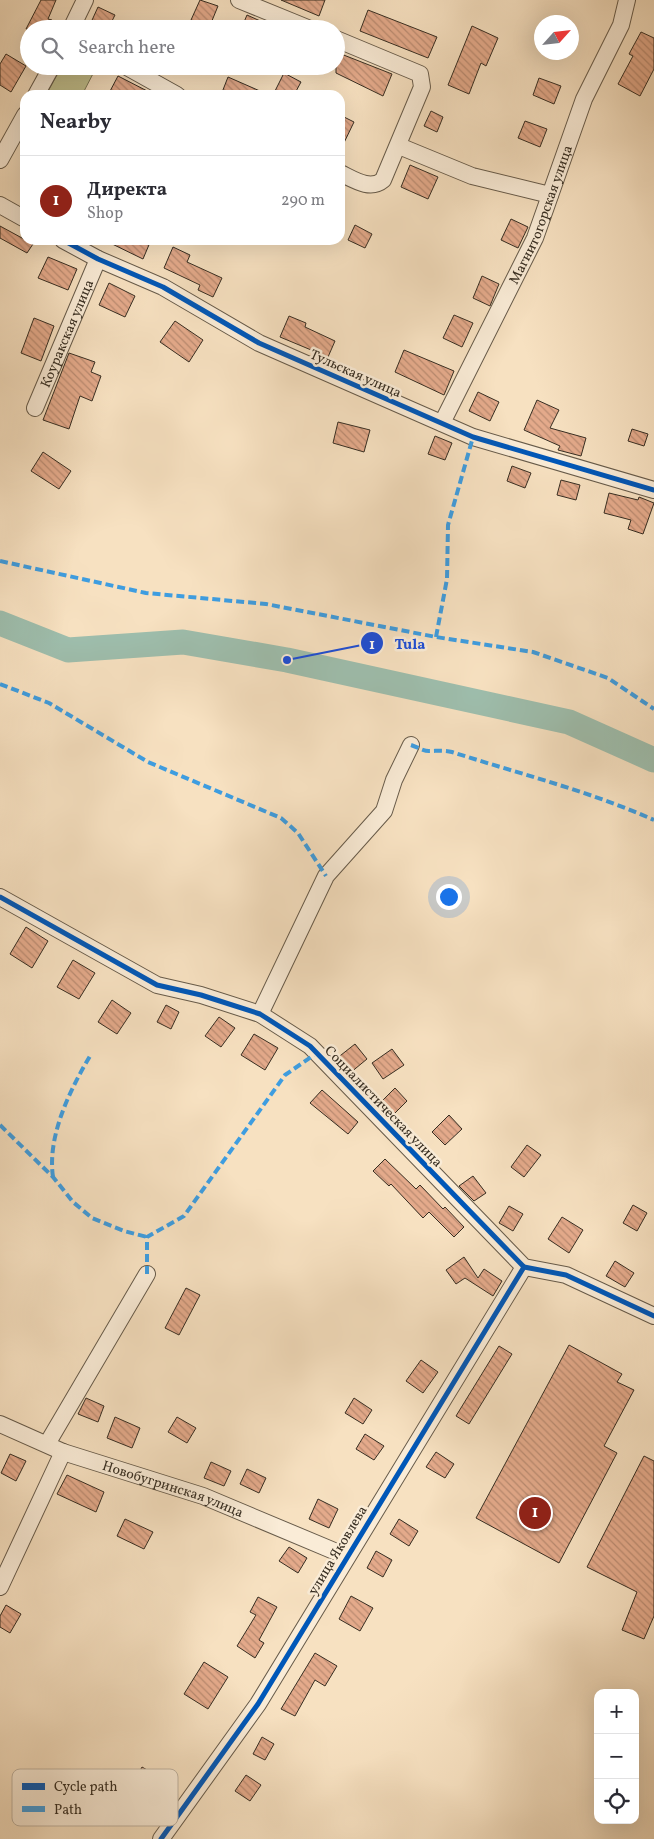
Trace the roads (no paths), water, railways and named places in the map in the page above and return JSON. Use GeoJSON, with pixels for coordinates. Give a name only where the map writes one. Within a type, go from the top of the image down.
{"type":"FeatureCollection","features":[{"type":"Feature","properties":{"kind":"street"},"geometry":{"type":"LineString","coordinates":[[75,20],[85,0]]}},
{"type":"Feature","properties":{"kind":"street"},"geometry":{"type":"LineString","coordinates":[[239,0],[288,20]]}},
{"type":"Feature","properties":{"kind":"street","name":"Магнитогорская улица"},"geometry":{"type":"LineString","coordinates":[[442,422],[535,238],[584,99],[621,25],[627,0]]}},
{"type":"Feature","properties":{"kind":"street"},"geometry":{"type":"LineString","coordinates":[[345,44],[420,74],[422,87],[383,180],[377,185],[358,182],[345,176]]}},
{"type":"Feature","properties":{"kind":"street"},"geometry":{"type":"LineString","coordinates":[[39,90],[47,75]]}},
{"type":"Feature","properties":{"kind":"street"},"geometry":{"type":"LineString","coordinates":[[141,75],[168,90]]}},
{"type":"Feature","properties":{"kind":"street"},"geometry":{"type":"LineString","coordinates":[[0,160],[20,124]]}},
{"type":"Feature","properties":{"kind":"street"},"geometry":{"type":"LineString","coordinates":[[398,146],[472,176],[550,195]]}},
{"type":"Feature","properties":{"kind":"street"},"geometry":{"type":"LineString","coordinates":[[0,205],[20,216]]}},
{"type":"Feature","properties":{"kind":"street","name":"Тульская улица"},"geometry":{"type":"LineString","coordinates":[[72,245],[98,259],[163,287],[259,343],[474,437],[654,490]]}},
{"type":"Feature","properties":{"kind":"street","name":"Коуракская улица"},"geometry":{"type":"LineString","coordinates":[[35,408],[98,259]]}},
{"type":"Feature","properties":{"kind":"street"},"geometry":{"type":"LineString","coordinates":[[260,1014],[326,876],[384,812],[394,780],[411,745]]}},
{"type":"Feature","properties":{"kind":"street","name":"Социалистическая улица"},"geometry":{"type":"LineString","coordinates":[[0,897],[157,986],[201,995],[260,1014],[310,1046],[524,1267]]}},
{"type":"Feature","properties":{"kind":"street"},"geometry":{"type":"LineString","coordinates":[[524,1267],[566,1275],[654,1316]]}},
{"type":"Feature","properties":{"kind":"street","name":"улица Яковлева"},"geometry":{"type":"LineString","coordinates":[[178,1815],[258,1704],[346,1556],[524,1267]]}},
{"type":"Feature","properties":{"kind":"street"},"geometry":{"type":"LineString","coordinates":[[47,1444],[147,1274]]}},
{"type":"Feature","properties":{"kind":"street","name":"Новобугринская улица"},"geometry":{"type":"LineString","coordinates":[[0,1424],[63,1452],[203,1496],[346,1556]]}},
{"type":"Feature","properties":{"kind":"street"},"geometry":{"type":"LineString","coordinates":[[0,1586],[63,1452]]}},
{"type":"Feature","properties":{"kind":"street","name":"улица Яковлева"},"geometry":{"type":"LineString","coordinates":[[161,1839],[170,1826]]}},
{"type":"Feature","properties":{"kind":"waterway"},"geometry":{"type":"LineString","coordinates":[[0,623],[68,650],[183,642],[287,660],[569,722],[654,760]]}},
{"type":"Feature","properties":{"kind":"place","name":"Tula"},"geometry":{"type":"Point","coordinates":[287,660]}},
{"type":"Feature","properties":{"kind":"place","name":"Директа"},"geometry":{"type":"Point","coordinates":[535,1513]}}]}
